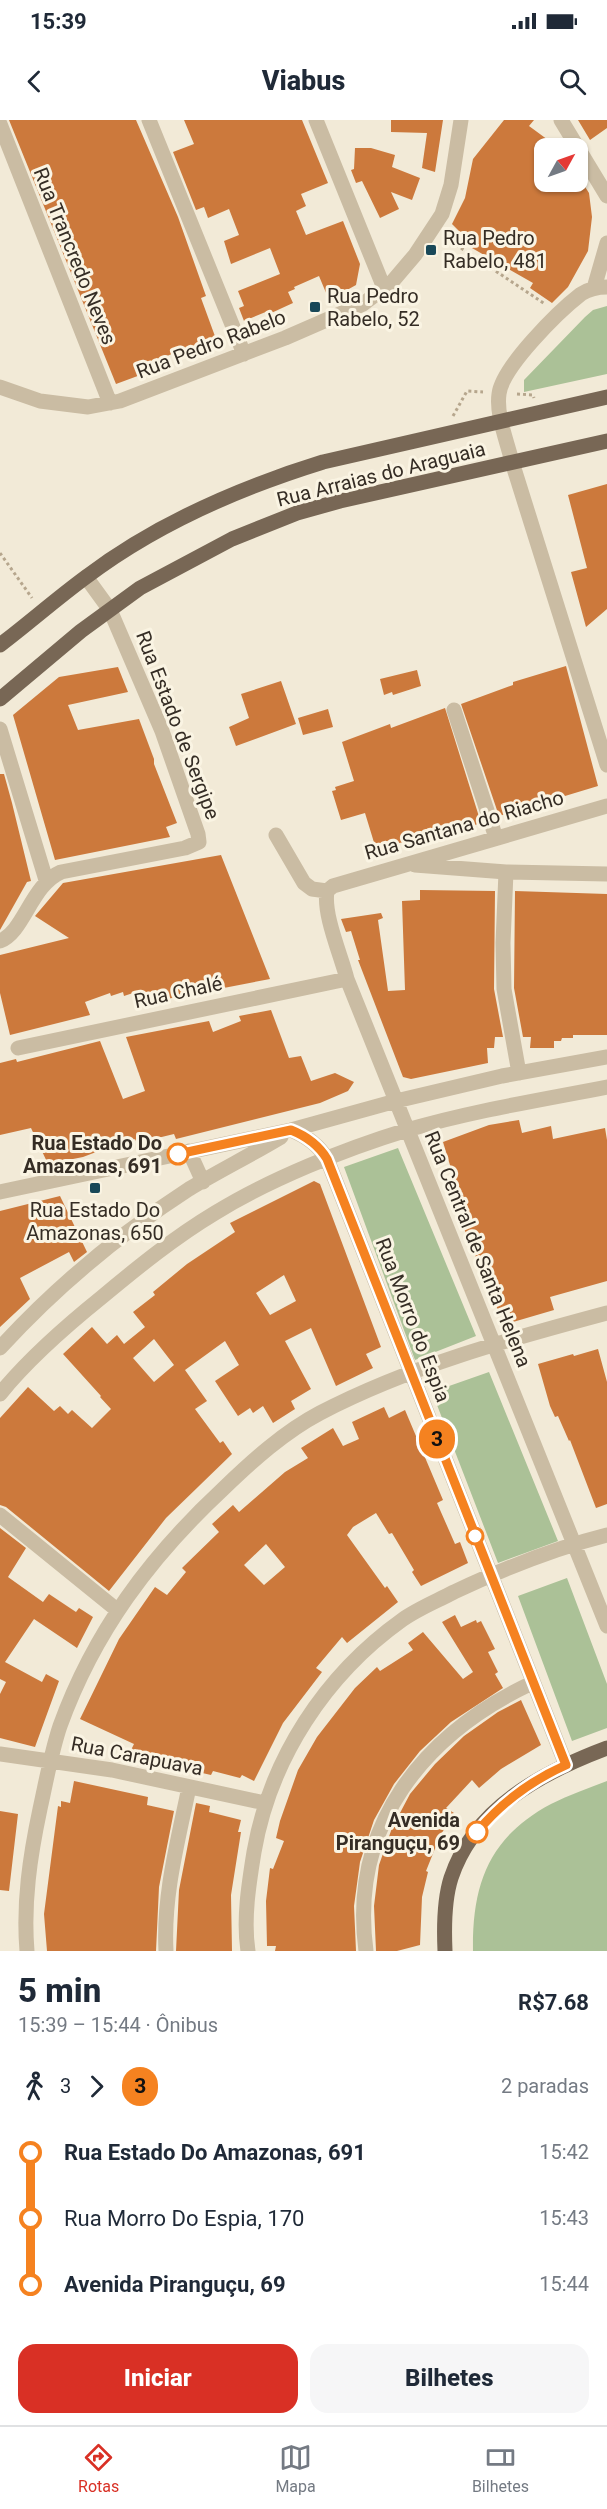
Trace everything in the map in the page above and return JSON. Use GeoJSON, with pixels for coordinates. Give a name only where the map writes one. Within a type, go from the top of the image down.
{"type":"FeatureCollection","features":[{"type":"Feature","properties":{"kind":"main road","name":"Rua Arraias do Araguaia"},"geometry":{"type":"LineString","coordinates":[[0,645],[86,577],[150,536],[216,501],[282,475],[323,462],[607,397]]}},
{"type":"Feature","properties":{"kind":"main road","name":"Rua Arraias do Araguaia"},"geometry":{"type":"LineString","coordinates":[[0,699],[81,631],[140,588],[232,539],[297,513],[607,441]]}},
{"type":"Feature","properties":{"kind":"main road"},"geometry":{"type":"LineString","coordinates":[[444,1950],[451,1879],[468,1842],[497,1808],[539,1777],[607,1748]]}},
{"type":"Feature","properties":{"kind":"street"},"geometry":{"type":"LineString","coordinates":[[149,120],[244,354]]}},
{"type":"Feature","properties":{"kind":"street"},"geometry":{"type":"LineString","coordinates":[[316,120],[384,288]]}},
{"type":"Feature","properties":{"kind":"street","name":"Rua Pedro Rabelo"},"geometry":{"type":"LineString","coordinates":[[0,387],[40,401],[88,407],[120,401],[244,354],[363,304],[384,288],[415,255],[442,214],[451,185],[461,120]]}},
{"type":"Feature","properties":{"kind":"street"},"geometry":{"type":"LineString","coordinates":[[561,120],[607,196]]}},
{"type":"Feature","properties":{"kind":"street","name":"Rua Trancredo Neves"},"geometry":{"type":"LineString","coordinates":[[0,124],[110,403]]}},
{"type":"Feature","properties":{"kind":"street"},"geometry":{"type":"LineString","coordinates":[[607,243],[600,287],[582,293],[559,314],[512,364],[499,393],[502,422],[512,462],[607,765]]}},
{"type":"Feature","properties":{"kind":"street","name":"Rua Estado de Sergipe"},"geometry":{"type":"LineString","coordinates":[[46,880],[62,872],[185,848],[199,842],[162,731],[110,610],[86,577]]}},
{"type":"Feature","properties":{"kind":"street"},"geometry":{"type":"LineString","coordinates":[[454,710],[496,838]]}},
{"type":"Feature","properties":{"kind":"street"},"geometry":{"type":"LineString","coordinates":[[0,729],[46,880],[11,932],[0,941]]}},
{"type":"Feature","properties":{"kind":"street","name":"Rua Santana do Riacho"},"geometry":{"type":"LineString","coordinates":[[330,888],[404,864],[607,806]]}},
{"type":"Feature","properties":{"kind":"street"},"geometry":{"type":"LineString","coordinates":[[276,834],[304,884],[312,890],[330,888]]}},
{"type":"Feature","properties":{"kind":"street"},"geometry":{"type":"LineString","coordinates":[[404,864],[506,872],[607,874]]}},
{"type":"Feature","properties":{"kind":"street"},"geometry":{"type":"LineString","coordinates":[[506,872],[504,989],[519,1073]]}},
{"type":"Feature","properties":{"kind":"street","name":"Rua Central de Santa Helena"},"geometry":{"type":"LineString","coordinates":[[330,888],[327,909],[347,979],[607,1626]]}},
{"type":"Feature","properties":{"kind":"street","name":"Rua Chalé"},"geometry":{"type":"LineString","coordinates":[[18,1048],[347,979]]}},
{"type":"Feature","properties":{"kind":"street"},"geometry":{"type":"LineString","coordinates":[[0,1192],[291,1130],[396,1101],[519,1073],[607,1057]]}},
{"type":"Feature","properties":{"kind":"street"},"geometry":{"type":"LineString","coordinates":[[0,1394],[72,1321],[174,1240],[216,1212],[327,1159],[408,1130],[607,1087]]}},
{"type":"Feature","properties":{"kind":"street"},"geometry":{"type":"LineString","coordinates":[[291,1130],[321,1148],[327,1159]]}},
{"type":"Feature","properties":{"kind":"street"},"geometry":{"type":"LineString","coordinates":[[0,1348],[52,1296],[131,1231],[203,1182],[291,1130]]}},
{"type":"Feature","properties":{"kind":"street"},"geometry":{"type":"LineString","coordinates":[[189,1151],[203,1182]]}},
{"type":"Feature","properties":{"kind":"street","name":"Rua Morro do Espia"},"geometry":{"type":"LineString","coordinates":[[327,1159],[566,1765]]}},
{"type":"Feature","properties":{"kind":"street"},"geometry":{"type":"LineString","coordinates":[[27,1951],[29,1858],[50,1762],[75,1687],[117,1610],[153,1560],[189,1521],[276,1442],[318,1414],[386,1381],[607,1313]]}},
{"type":"Feature","properties":{"kind":"street"},"geometry":{"type":"LineString","coordinates":[[0,1515],[117,1610]]}},
{"type":"Feature","properties":{"kind":"street"},"geometry":{"type":"LineString","coordinates":[[248,1951],[248,1889],[265,1803],[278,1771],[308,1716],[325,1692],[358,1657],[402,1619],[490,1575],[607,1535]]}},
{"type":"Feature","properties":{"kind":"street"},"geometry":{"type":"LineString","coordinates":[[366,1951],[364,1920],[367,1876],[380,1831],[405,1785],[429,1754],[464,1722],[486,1707],[532,1683]]}},
{"type":"Feature","properties":{"kind":"street","name":"Rua Carapuava"},"geometry":{"type":"LineString","coordinates":[[0,1754],[80,1764],[265,1803]]}},
{"type":"Feature","properties":{"kind":"street"},"geometry":{"type":"LineString","coordinates":[[166,1951],[165,1932],[169,1886],[189,1787]]}},
{"type":"Feature","properties":{"kind":"path"},"geometry":{"type":"LineString","coordinates":[[432,229],[559,314]]}},
{"type":"Feature","properties":{"kind":"path"},"geometry":{"type":"LineString","coordinates":[[0,553],[42,612]]}},
{"type":"Feature","properties":{"kind":"green space"},"geometry":{"type":"Polygon","coordinates":[[[607,306],[607,374],[524,392],[524,380],[585,317],[593,310],[607,306]]]}},
{"type":"Feature","properties":{"kind":"green space"},"geometry":{"type":"Polygon","coordinates":[[[398,1148],[476,1336],[415,1360],[344,1167],[398,1148]]]}},
{"type":"Feature","properties":{"kind":"green space"},"geometry":{"type":"Polygon","coordinates":[[[489,1372],[558,1541],[498,1563],[432,1392],[489,1372]]]}},
{"type":"Feature","properties":{"kind":"green space"},"geometry":{"type":"Polygon","coordinates":[[[567,1578],[607,1684],[607,1728],[572,1741],[518,1596],[567,1578]]]}},
{"type":"Feature","properties":{"kind":"green space"},"geometry":{"type":"Polygon","coordinates":[[[607,1781],[607,1951],[473,1951],[476,1904],[481,1884],[488,1865],[499,1847],[513,1831],[551,1804],[607,1781]]]}},
{"type":"Feature","properties":{"kind":"building"},"geometry":{"type":"Polygon","coordinates":[[[9,120],[136,120],[178,217],[206,296],[201,298],[216,339],[208,349],[194,355],[191,347],[174,353],[160,359],[162,367],[116,384],[9,120]]]}},
{"type":"Feature","properties":{"kind":"building"},"geometry":{"type":"Polygon","coordinates":[[[184,120],[302,120],[328,183],[301,194],[306,206],[296,211],[306,235],[343,221],[360,264],[356,285],[329,300],[319,276],[288,292],[293,303],[269,314],[268,311],[244,321],[239,308],[244,306],[238,291],[280,274],[270,248],[231,264],[224,241],[239,235],[229,209],[208,218],[204,207],[196,210],[173,152],[194,144],[184,120]]]}},
{"type":"Feature","properties":{"kind":"building"},"geometry":{"type":"Polygon","coordinates":[[[391,120],[443,120],[435,172],[422,168],[427,133],[391,132],[391,120]]]}},
{"type":"Feature","properties":{"kind":"building"},"geometry":{"type":"Polygon","coordinates":[[[504,120],[534,120],[529,126],[545,138],[534,138],[534,192],[589,193],[592,217],[588,251],[568,287],[552,303],[530,288],[533,283],[465,244],[468,240],[452,224],[465,198],[473,159],[504,120]]]}},
{"type":"Feature","properties":{"kind":"building"},"geometry":{"type":"Polygon","coordinates":[[[578,120],[607,120],[607,128],[590,140],[578,120]]]}},
{"type":"Feature","properties":{"kind":"building"},"geometry":{"type":"Polygon","coordinates":[[[355,148],[371,148],[395,155],[392,167],[420,178],[412,200],[391,192],[399,209],[380,218],[362,181],[356,183],[351,170],[354,169],[355,148]]]}},
{"type":"Feature","properties":{"kind":"building"},"geometry":{"type":"Polygon","coordinates":[[[607,484],[607,609],[586,627],[571,572],[587,568],[568,495],[607,484]]]}},
{"type":"Feature","properties":{"kind":"building"},"geometry":{"type":"Polygon","coordinates":[[[566,666],[598,786],[499,816],[461,704],[513,685],[513,682],[566,666]]]}},
{"type":"Feature","properties":{"kind":"building"},"geometry":{"type":"Polygon","coordinates":[[[118,667],[128,692],[68,705],[78,730],[139,719],[177,823],[166,827],[170,837],[55,860],[13,715],[59,677],[118,667]]]}},
{"type":"Feature","properties":{"kind":"building"},"geometry":{"type":"Polygon","coordinates":[[[417,670],[421,686],[393,695],[392,692],[384,695],[380,679],[417,670]]]}},
{"type":"Feature","properties":{"kind":"building"},"geometry":{"type":"Polygon","coordinates":[[[281,681],[296,724],[236,746],[229,727],[249,718],[241,694],[281,681]]]}},
{"type":"Feature","properties":{"kind":"building"},"geometry":{"type":"Polygon","coordinates":[[[445,708],[481,823],[417,844],[415,839],[376,849],[365,813],[341,820],[332,791],[336,790],[335,787],[354,781],[342,742],[390,724],[391,728],[445,708]]]}},
{"type":"Feature","properties":{"kind":"building"},"geometry":{"type":"Polygon","coordinates":[[[328,709],[333,727],[303,735],[298,718],[328,709]]]}},
{"type":"Feature","properties":{"kind":"building"},"geometry":{"type":"Polygon","coordinates":[[[0,774],[4,774],[31,881],[27,882],[0,930],[0,774]]]}},
{"type":"Feature","properties":{"kind":"building"},"geometry":{"type":"Polygon","coordinates":[[[221,855],[270,979],[141,1004],[136,992],[124,996],[123,992],[111,996],[110,993],[85,1002],[90,1015],[10,1035],[0,993],[0,955],[69,938],[35,916],[63,883],[221,855]]]}},
{"type":"Feature","properties":{"kind":"building"},"geometry":{"type":"Polygon","coordinates":[[[420,890],[495,891],[494,989],[503,1037],[495,1037],[494,1048],[487,1048],[488,1063],[411,1079],[403,1077],[358,960],[360,960],[351,931],[346,932],[341,919],[381,913],[383,918],[378,920],[388,991],[405,990],[402,901],[420,900],[420,890]]]}},
{"type":"Feature","properties":{"kind":"building"},"geometry":{"type":"Polygon","coordinates":[[[515,891],[607,894],[607,1035],[573,1035],[573,1038],[554,1041],[554,1048],[530,1048],[531,1037],[523,1037],[514,988],[515,891]]]}},
{"type":"Feature","properties":{"kind":"building"},"geometry":{"type":"Polygon","coordinates":[[[271,1010],[289,1058],[301,1056],[311,1081],[335,1073],[354,1082],[348,1091],[320,1103],[176,1139],[174,1134],[137,1143],[135,1139],[113,1149],[112,1146],[83,1157],[48,1164],[31,1128],[0,1135],[0,1063],[16,1059],[17,1062],[100,1041],[123,1099],[145,1091],[126,1037],[209,1021],[213,1032],[241,1021],[239,1016],[271,1010]]]}},
{"type":"Feature","properties":{"kind":"building"},"geometry":{"type":"Polygon","coordinates":[[[519,1120],[522,1133],[551,1126],[553,1139],[605,1128],[607,1140],[607,1281],[550,1297],[554,1310],[513,1322],[508,1307],[498,1310],[444,1178],[453,1175],[443,1142],[489,1125],[519,1120]]]}},
{"type":"Feature","properties":{"kind":"building"},"geometry":{"type":"Polygon","coordinates":[[[314,1181],[320,1184],[381,1347],[366,1354],[373,1368],[336,1386],[311,1328],[285,1341],[311,1389],[291,1401],[295,1409],[273,1423],[263,1406],[253,1413],[250,1408],[238,1416],[215,1381],[239,1365],[225,1341],[185,1370],[207,1401],[195,1409],[220,1443],[223,1441],[232,1454],[166,1518],[109,1591],[6,1507],[0,1505],[0,1418],[28,1387],[54,1411],[60,1406],[68,1414],[72,1410],[92,1428],[111,1409],[63,1354],[92,1327],[107,1344],[117,1335],[124,1344],[145,1327],[133,1312],[155,1295],[153,1292],[187,1264],[235,1232],[230,1223],[314,1181]],[[284,1275],[256,1293],[270,1315],[296,1301],[284,1275]],[[154,1339],[133,1358],[154,1382],[174,1365],[154,1339]]]}},
{"type":"Feature","properties":{"kind":"building"},"geometry":{"type":"Polygon","coordinates":[[[60,1196],[87,1252],[74,1262],[69,1252],[20,1278],[30,1299],[0,1327],[0,1211],[60,1196]]]}},
{"type":"Feature","properties":{"kind":"building"},"geometry":{"type":"Polygon","coordinates":[[[598,1349],[607,1382],[607,1504],[596,1508],[570,1440],[558,1416],[555,1417],[550,1406],[538,1364],[598,1349]]]}},
{"type":"Feature","properties":{"kind":"building"},"geometry":{"type":"Polygon","coordinates":[[[384,1407],[389,1418],[405,1410],[443,1500],[437,1503],[455,1544],[460,1542],[468,1563],[421,1586],[392,1533],[389,1534],[376,1513],[353,1527],[347,1535],[385,1588],[387,1586],[398,1602],[347,1643],[342,1637],[316,1668],[322,1672],[283,1723],[254,1781],[242,1775],[240,1778],[213,1771],[211,1775],[128,1756],[134,1744],[80,1719],[119,1639],[155,1587],[167,1595],[186,1572],[182,1568],[219,1532],[212,1524],[233,1505],[239,1512],[285,1472],[308,1458],[301,1448],[333,1428],[343,1446],[359,1439],[352,1422],[384,1407]],[[266,1544],[244,1565],[264,1585],[285,1567],[266,1544]]]}},
{"type":"Feature","properties":{"kind":"building"},"geometry":{"type":"Polygon","coordinates":[[[0,1528],[26,1548],[8,1577],[43,1602],[49,1594],[76,1612],[79,1608],[93,1617],[77,1648],[34,1619],[5,1662],[42,1682],[46,1674],[59,1681],[35,1747],[0,1738],[0,1694],[6,1682],[0,1679],[0,1528]]]}},
{"type":"Feature","properties":{"kind":"building"},"geometry":{"type":"Polygon","coordinates":[[[455,1615],[461,1627],[476,1620],[477,1623],[481,1621],[495,1649],[488,1652],[498,1672],[495,1674],[503,1688],[451,1722],[420,1751],[394,1784],[374,1820],[360,1862],[354,1906],[356,1951],[275,1951],[276,1946],[267,1946],[266,1901],[270,1868],[273,1869],[284,1841],[276,1838],[298,1770],[317,1737],[355,1688],[377,1667],[380,1671],[413,1650],[408,1643],[423,1632],[463,1679],[473,1672],[442,1622],[455,1615]]]}},
{"type":"Feature","properties":{"kind":"building"},"geometry":{"type":"Polygon","coordinates":[[[521,1700],[541,1745],[501,1769],[479,1788],[472,1780],[446,1808],[454,1813],[440,1836],[426,1871],[428,1872],[422,1897],[420,1945],[397,1951],[376,1951],[374,1906],[379,1865],[392,1828],[410,1794],[435,1764],[464,1736],[498,1712],[521,1700]]]}},
{"type":"Feature","properties":{"kind":"building"},"geometry":{"type":"Polygon","coordinates":[[[74,1781],[148,1797],[147,1805],[174,1811],[159,1887],[156,1951],[47,1951],[44,1914],[58,1806],[61,1807],[61,1801],[70,1803],[74,1781]]]}},
{"type":"Feature","properties":{"kind":"building"},"geometry":{"type":"Polygon","coordinates":[[[196,1803],[210,1806],[209,1812],[241,1820],[231,1895],[232,1951],[176,1951],[179,1890],[196,1803]]]}},
{"type":"Feature","properties":{"kind":"building"},"geometry":{"type":"Polygon","coordinates":[[[0,1811],[18,1814],[9,1891],[0,1890],[0,1811]]]}},
{"type":"Feature","properties":{"kind":"bus line","name":"3"},"geometry":{"type":"LineString","coordinates":[[178,1154],[291,1130],[321,1148],[327,1159],[566,1765],[539,1777],[497,1808],[477,1832]]}},
{"type":"Feature","properties":{"kind":"place","name":"Rua Pedro Rabelo, 481"},"geometry":{"type":"Point","coordinates":[431,250]}},
{"type":"Feature","properties":{"kind":"place","name":"Rua Pedro Rabelo, 52"},"geometry":{"type":"Point","coordinates":[315,307]}},
{"type":"Feature","properties":{"kind":"place","name":"Rua Estado Do Amazonas, 691"},"geometry":{"type":"Point","coordinates":[178,1154]}},
{"type":"Feature","properties":{"kind":"place","name":"Rua Estado Do Amazonas, 650"},"geometry":{"type":"Point","coordinates":[95,1188]}},
{"type":"Feature","properties":{"kind":"place","name":"Avenida Piranguçu, 69"},"geometry":{"type":"Point","coordinates":[477,1832]}}]}
